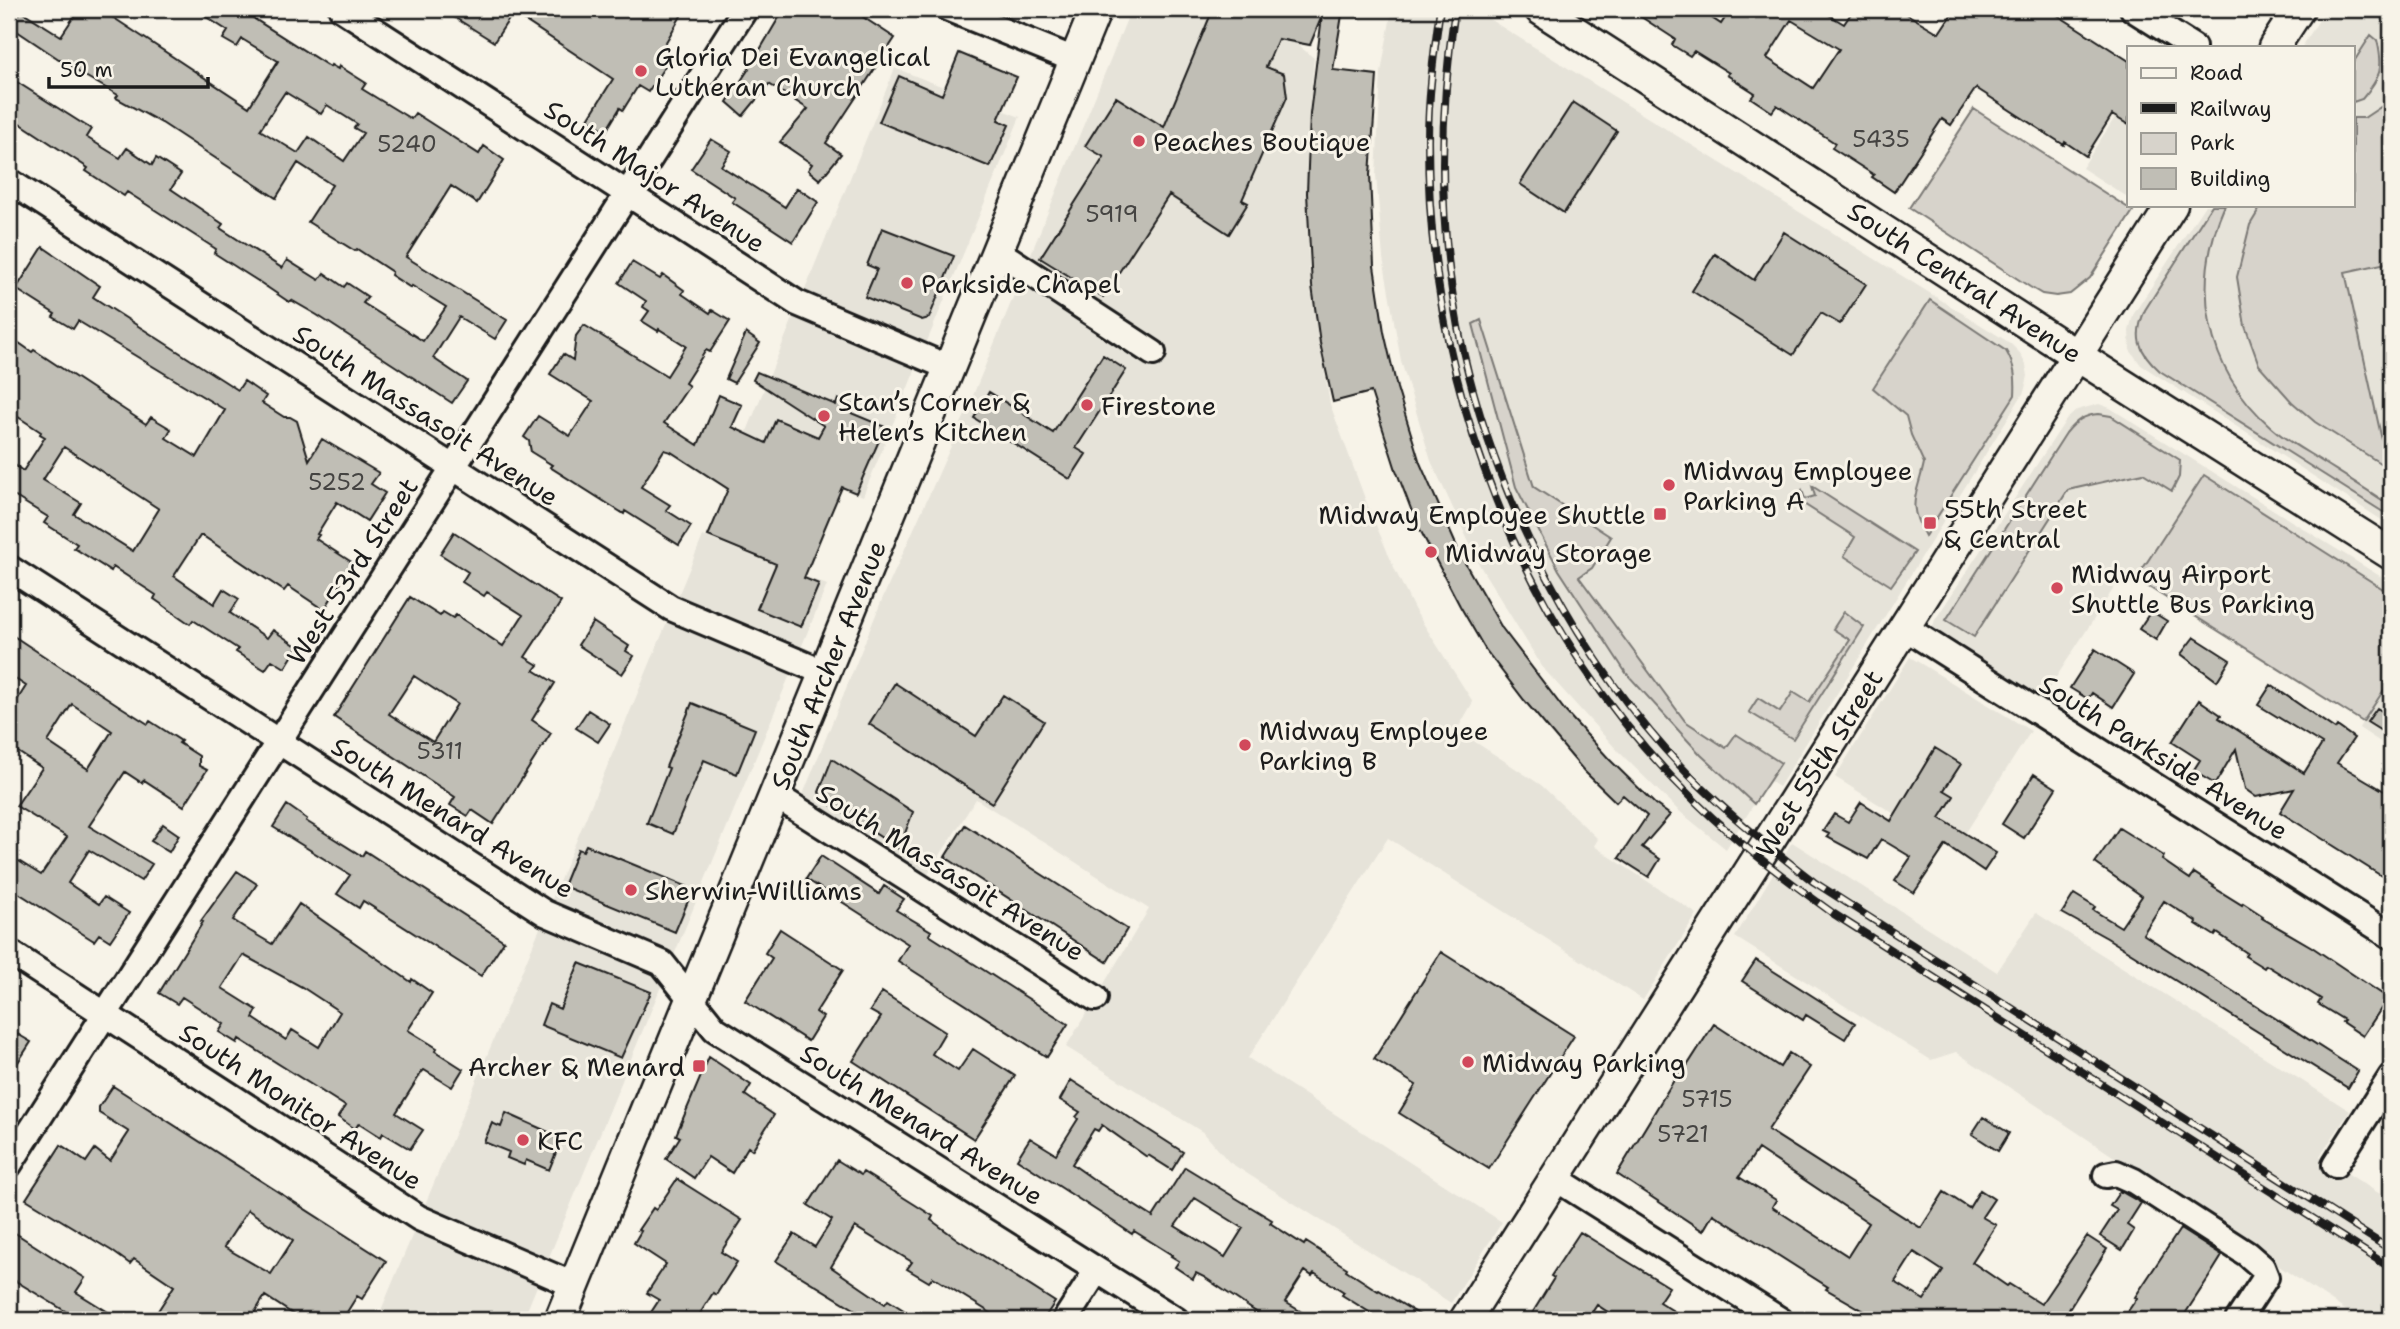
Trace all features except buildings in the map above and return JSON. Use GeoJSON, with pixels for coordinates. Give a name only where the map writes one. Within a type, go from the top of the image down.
{"type":"FeatureCollection","features":[{"type":"Feature","properties":{"kind":"main road","name":"South Archer Avenue"},"geometry":{"type":"LineString","coordinates":[[560,1320],[1096,9]]}},
{"type":"Feature","properties":{"kind":"main road","name":"South Central Avenue"},"geometry":{"type":"LineString","coordinates":[[1540,9],[2076,355],[2391,554]]}},
{"type":"Feature","properties":{"kind":"main road"},"geometry":{"type":"LineString","coordinates":[[2275,46],[2299,9]]}},
{"type":"Feature","properties":{"kind":"main road","name":"West 55th Street"},"geometry":{"type":"LineString","coordinates":[[1465,1320],[2171,206]]}},
{"type":"Feature","properties":{"kind":"street","name":"South Major Avenue"},"geometry":{"type":"LineString","coordinates":[[342,9],[797,303],[950,368]]}},
{"type":"Feature","properties":{"kind":"street","name":"West 53rd Street"},"geometry":{"type":"LineString","coordinates":[[9,1165],[745,9]]}},
{"type":"Feature","properties":{"kind":"street"},"geometry":{"type":"LineString","coordinates":[[949,9],[1076,60]]}},
{"type":"Feature","properties":{"kind":"street"},"geometry":{"type":"LineString","coordinates":[[2133,9],[2191,46]]}},
{"type":"Feature","properties":{"kind":"street","name":"South Massasoit Avenue"},"geometry":{"type":"LineString","coordinates":[[9,181],[671,608],[825,673]]}},
{"type":"Feature","properties":{"kind":"street"},"geometry":{"type":"LineString","coordinates":[[997,251],[1153,353]]}},
{"type":"Feature","properties":{"kind":"street","name":"South Menard Avenue"},"geometry":{"type":"LineString","coordinates":[[9,568],[545,913],[662,962],[715,1029],[1176,1320]]}},
{"type":"Feature","properties":{"kind":"street","name":"South Parkside Avenue"},"geometry":{"type":"LineString","coordinates":[[1904,627],[2391,936]]}},
{"type":"Feature","properties":{"kind":"street","name":"South Massasoit Avenue"},"geometry":{"type":"LineString","coordinates":[[775,795],[1095,998]]}},
{"type":"Feature","properties":{"kind":"street","name":"South Monitor Avenue"},"geometry":{"type":"LineString","coordinates":[[9,953],[419,1218],[575,1285]]}},
{"type":"Feature","properties":{"kind":"street"},"geometry":{"type":"LineString","coordinates":[[2335,1165],[2391,1077]]}},
{"type":"Feature","properties":{"kind":"street"},"geometry":{"type":"LineString","coordinates":[[2106,1175],[2116,1174],[2134,1181],[2262,1267],[2266,1277],[2238,1320]]}},
{"type":"Feature","properties":{"kind":"street"},"geometry":{"type":"LineString","coordinates":[[1555,1178],[1780,1320]]}},
{"type":"Feature","properties":{"kind":"street"},"geometry":{"type":"LineString","coordinates":[[1065,1320],[1097,1270]]}},
{"type":"Feature","properties":{"kind":"shaded area","name":"Midway Employee Parking B"},"geometry":{"type":"Polygon","coordinates":[[[1131,9],[1306,9],[1299,46],[1314,58],[1307,142],[1308,246],[1311,290],[1330,404],[1367,504],[1396,572],[1414,609],[1473,702],[1457,730],[1541,785],[1598,839],[1594,846],[1697,914],[1643,1000],[1388,838],[1248,1058],[1502,1222],[1451,1303],[1229,1162],[1204,1133],[1066,1047],[1149,909],[976,799],[925,879],[802,797],[881,602],[965,415],[1131,9]]]}},
{"type":"Feature","properties":{"kind":"shaded area"},"geometry":{"type":"Polygon","coordinates":[[[1392,9],[1473,9],[2010,343],[2020,353],[2026,365],[2028,376],[2024,392],[1779,787],[1676,719],[1571,577],[1530,495],[1473,324],[1516,487],[1559,570],[1626,673],[1701,755],[1754,804],[1726,849],[1679,811],[1617,750],[1543,668],[1480,566],[1431,461],[1401,361],[1383,258],[1376,175],[1381,73],[1392,9]]]}},
{"type":"Feature","properties":{"kind":"shaded area"},"geometry":{"type":"Polygon","coordinates":[[[2326,9],[2391,9],[2391,526],[2141,365],[2130,350],[2129,331],[2133,315],[2204,206],[2354,206],[2354,46],[2303,46],[2326,9]]]}},
{"type":"Feature","properties":{"kind":"shaded area"},"geometry":{"type":"Polygon","coordinates":[[[895,68],[1020,117],[863,496],[741,446],[895,68]]]}},
{"type":"Feature","properties":{"kind":"shaded area"},"geometry":{"type":"Polygon","coordinates":[[[2127,99],[2127,197],[2082,168],[2127,99]]]}},
{"type":"Feature","properties":{"kind":"shaded area"},"geometry":{"type":"Polygon","coordinates":[[[2099,404],[2110,408],[2391,583],[2391,749],[2359,728],[2363,721],[2125,571],[2042,699],[1935,630],[1935,620],[2066,420],[2077,410],[2099,404]]]}},
{"type":"Feature","properties":{"kind":"shaded area"},"geometry":{"type":"Polygon","coordinates":[[[703,536],[827,585],[523,1320],[377,1320],[703,536]]]}},
{"type":"Feature","properties":{"kind":"shaded area"},"geometry":{"type":"Polygon","coordinates":[[[1910,657],[2031,731],[1954,851],[1835,777],[1910,657]]]}},
{"type":"Feature","properties":{"kind":"shaded area"},"geometry":{"type":"Polygon","coordinates":[[[1792,842],[1997,972],[2036,913],[2350,1111],[2320,1156],[2391,1201],[2391,1320],[2360,1320],[1956,1052],[1931,1060],[1735,937],[1792,842]]]}},
{"type":"Feature","properties":{"kind":"green space"},"geometry":{"type":"Polygon","coordinates":[[[2371,35],[2377,40],[2380,65],[2377,78],[2362,99],[2354,102],[2354,61],[2371,35]]]}},
{"type":"Feature","properties":{"kind":"green space"},"geometry":{"type":"Polygon","coordinates":[[[2391,100],[2391,262],[2345,272],[2387,463],[2391,462],[2391,470],[2315,422],[2292,402],[2259,365],[2245,326],[2237,277],[2250,225],[2261,206],[2354,206],[2354,118],[2364,118],[2391,100]]]}},
{"type":"Feature","properties":{"kind":"green space"},"geometry":{"type":"Polygon","coordinates":[[[1974,109],[2133,211],[2090,278],[2070,294],[2042,294],[1909,208],[1974,109]]]}},
{"type":"Feature","properties":{"kind":"green space"},"geometry":{"type":"Polygon","coordinates":[[[2211,206],[2225,206],[2214,235],[2208,265],[2207,295],[2210,324],[2218,352],[2231,379],[2249,404],[2276,431],[2391,506],[2391,517],[2160,371],[2142,350],[2140,343],[2139,328],[2145,310],[2211,206]]]}},
{"type":"Feature","properties":{"kind":"green space"},"geometry":{"type":"Polygon","coordinates":[[[1930,300],[2006,351],[2013,367],[2015,395],[1925,536],[1914,507],[1924,463],[1911,435],[1906,416],[1873,388],[1930,300]]]}},
{"type":"Feature","properties":{"kind":"green space"},"geometry":{"type":"Polygon","coordinates":[[[1481,320],[1534,487],[1611,537],[1592,568],[1579,577],[1685,721],[1726,748],[1736,734],[1781,763],[1754,804],[1701,755],[1626,673],[1559,570],[1516,487],[1473,324],[1481,320]]]}},
{"type":"Feature","properties":{"kind":"green space"},"geometry":{"type":"Polygon","coordinates":[[[2099,414],[2111,416],[2180,460],[2179,477],[2172,491],[2143,473],[2068,490],[1974,637],[1946,620],[2066,433],[2080,419],[2099,414]]]}},
{"type":"Feature","properties":{"kind":"green space"},"geometry":{"type":"Polygon","coordinates":[[[2204,475],[2391,594],[2391,679],[2363,722],[2136,579],[2204,475]]]}},
{"type":"Feature","properties":{"kind":"green space"},"geometry":{"type":"Polygon","coordinates":[[[1812,486],[1915,552],[1891,586],[1844,556],[1855,537],[1796,499],[1802,490],[1805,499],[1815,496],[1812,486]]]}},
{"type":"Feature","properties":{"kind":"green space"},"geometry":{"type":"Polygon","coordinates":[[[1844,612],[1864,627],[1793,739],[1749,712],[1758,698],[1780,712],[1793,692],[1809,702],[1850,640],[1833,629],[1844,612]]]}},
{"type":"Feature","properties":{"kind":"railway"},"geometry":{"type":"LineString","coordinates":[[1440,9],[1428,124],[1432,233],[1445,324],[1466,413],[1496,500],[1534,583],[1581,662],[1635,736],[1730,834],[1834,914],[2391,1268]]}},
{"type":"Feature","properties":{"kind":"railway"},"geometry":{"type":"LineString","coordinates":[[1455,9],[1446,94],[1443,180],[1449,266],[1463,351],[1478,409],[1521,523],[1578,632],[1612,683],[1649,731],[1689,775],[1750,830],[1814,882],[2391,1250]]}},
{"type":"Feature","properties":{"kind":"place","name":"Gloria Dei Evangelical Lutheran Church"},"geometry":{"type":"Point","coordinates":[641,71]}},
{"type":"Feature","properties":{"kind":"place","name":"Peaches Boutique"},"geometry":{"type":"Point","coordinates":[1139,141]}},
{"type":"Feature","properties":{"kind":"place","name":"Parkside Chapel"},"geometry":{"type":"Point","coordinates":[907,283]}},
{"type":"Feature","properties":{"kind":"place","name":"Firestone"},"geometry":{"type":"Point","coordinates":[1087,405]}},
{"type":"Feature","properties":{"kind":"place","name":"Stan’s Corner & Helen’s Kitchen"},"geometry":{"type":"Point","coordinates":[824,416]}},
{"type":"Feature","properties":{"kind":"place","name":"Midway Employee Parking A"},"geometry":{"type":"Point","coordinates":[1669,485]}},
{"type":"Feature","properties":{"kind":"place","name":"Midway Employee Shuttle"},"geometry":{"type":"Point","coordinates":[1660,514]}},
{"type":"Feature","properties":{"kind":"place","name":"55th Street & Central"},"geometry":{"type":"Point","coordinates":[1930,523]}},
{"type":"Feature","properties":{"kind":"place","name":"Midway Storage"},"geometry":{"type":"Point","coordinates":[1431,552]}},
{"type":"Feature","properties":{"kind":"place","name":"Midway Airport Shuttle Bus Parking"},"geometry":{"type":"Point","coordinates":[2057,588]}},
{"type":"Feature","properties":{"kind":"place","name":"Midway Employee Parking B"},"geometry":{"type":"Point","coordinates":[1245,745]}},
{"type":"Feature","properties":{"kind":"place","name":"Sherwin-Williams"},"geometry":{"type":"Point","coordinates":[631,890]}},
{"type":"Feature","properties":{"kind":"place","name":"Midway Parking"},"geometry":{"type":"Point","coordinates":[1468,1062]}},
{"type":"Feature","properties":{"kind":"place","name":"Archer & Menard"},"geometry":{"type":"Point","coordinates":[699,1066]}},
{"type":"Feature","properties":{"kind":"place","name":"KFC"},"geometry":{"type":"Point","coordinates":[523,1140]}}]}
